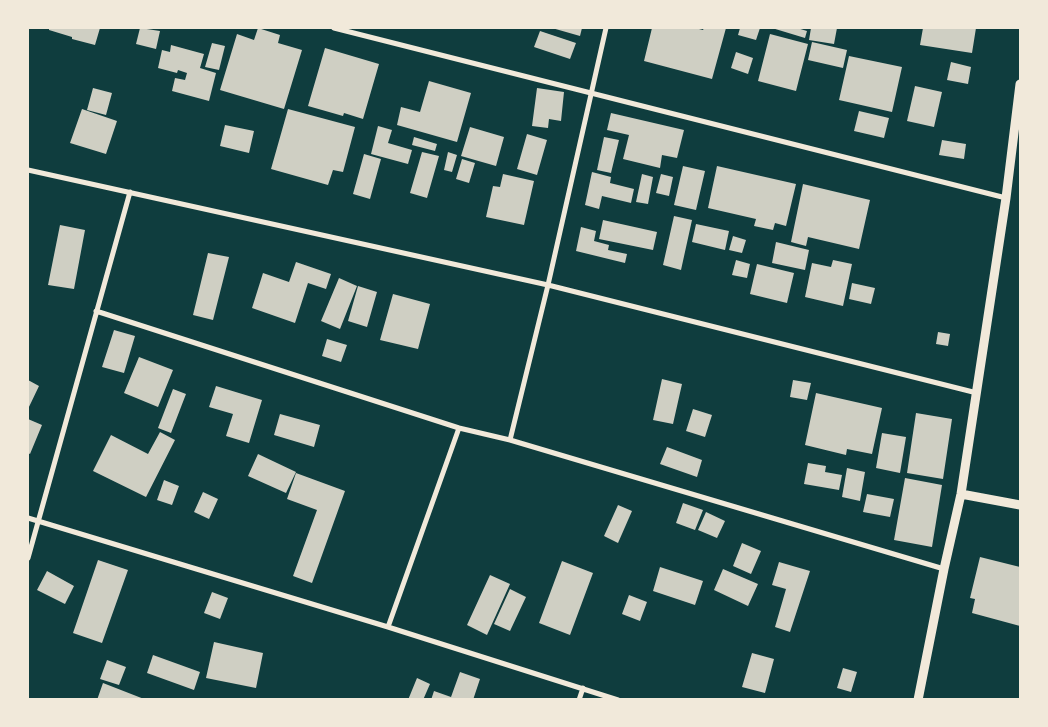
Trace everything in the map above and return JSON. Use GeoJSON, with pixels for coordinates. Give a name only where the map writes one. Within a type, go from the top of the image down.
{"type":"FeatureCollection","features":[{"type":"Feature","properties":{"kind":"street"},"geometry":{"type":"LineString","coordinates":[[334,28],[1006,198]]}},
{"type":"Feature","properties":{"kind":"street"},"geometry":{"type":"LineString","coordinates":[[510,440],[548,285],[606,28]]}},
{"type":"Feature","properties":{"kind":"street"},"geometry":{"type":"LineString","coordinates":[[918,700],[961,494],[1006,198],[1020,84]]}},
{"type":"Feature","properties":{"kind":"street"},"geometry":{"type":"LineString","coordinates":[[28,170],[548,285],[977,392]]}},
{"type":"Feature","properties":{"kind":"street"},"geometry":{"type":"LineString","coordinates":[[28,558],[130,192]]}},
{"type":"Feature","properties":{"kind":"street"},"geometry":{"type":"LineString","coordinates":[[96,311],[459,428],[510,440],[944,569]]}},
{"type":"Feature","properties":{"kind":"street"},"geometry":{"type":"LineString","coordinates":[[388,627],[459,428]]}},
{"type":"Feature","properties":{"kind":"street"},"geometry":{"type":"LineString","coordinates":[[961,494],[1020,505]]}},
{"type":"Feature","properties":{"kind":"street"},"geometry":{"type":"LineString","coordinates":[[28,518],[388,627],[618,700]]}},
{"type":"Feature","properties":{"kind":"street"},"geometry":{"type":"LineString","coordinates":[[580,700],[583,688]]}},
{"type":"Feature","properties":{"kind":"building"},"geometry":{"type":"Polygon","coordinates":[[[49,28],[100,28],[95,45],[72,39],[72,37],[49,30],[49,28]]]}},
{"type":"Feature","properties":{"kind":"building"},"geometry":{"type":"Polygon","coordinates":[[[140,28],[160,31],[156,49],[136,44],[140,28]]]}},
{"type":"Feature","properties":{"kind":"building"},"geometry":{"type":"Polygon","coordinates":[[[258,28],[280,35],[278,43],[302,50],[284,109],[220,90],[237,34],[254,40],[258,28]]]}},
{"type":"Feature","properties":{"kind":"building"},"geometry":{"type":"Polygon","coordinates":[[[552,28],[582,28],[580,36],[552,28]]]}},
{"type":"Feature","properties":{"kind":"building"},"geometry":{"type":"Polygon","coordinates":[[[652,28],[695,28],[703,30],[704,28],[726,28],[712,79],[644,61],[652,28]]]}},
{"type":"Feature","properties":{"kind":"building"},"geometry":{"type":"Polygon","coordinates":[[[740,28],[760,28],[756,40],[738,35],[740,28]]]}},
{"type":"Feature","properties":{"kind":"building"},"geometry":{"type":"Polygon","coordinates":[[[772,28],[797,28],[807,31],[805,38],[772,28]]]}},
{"type":"Feature","properties":{"kind":"building"},"geometry":{"type":"Polygon","coordinates":[[[811,28],[837,28],[834,44],[809,40],[811,28]]]}},
{"type":"Feature","properties":{"kind":"building"},"geometry":{"type":"Polygon","coordinates":[[[923,28],[976,28],[972,53],[920,45],[923,28]]]}},
{"type":"Feature","properties":{"kind":"building"},"geometry":{"type":"Polygon","coordinates":[[[540,31],[576,43],[570,59],[534,47],[540,31]]]}},
{"type":"Feature","properties":{"kind":"building"},"geometry":{"type":"Polygon","coordinates":[[[770,34],[808,44],[796,91],[758,81],[770,34]]]}},
{"type":"Feature","properties":{"kind":"building"},"geometry":{"type":"Polygon","coordinates":[[[812,42],[847,50],[843,68],[808,60],[812,42]]]}},
{"type":"Feature","properties":{"kind":"building"},"geometry":{"type":"Polygon","coordinates":[[[212,43],[225,46],[219,70],[205,67],[212,43]]]}},
{"type":"Feature","properties":{"kind":"building"},"geometry":{"type":"Polygon","coordinates":[[[171,45],[204,54],[200,68],[216,73],[209,101],[172,91],[175,78],[185,80],[187,73],[178,70],[177,73],[158,68],[162,50],[170,52],[171,45]]]}},
{"type":"Feature","properties":{"kind":"building"},"geometry":{"type":"Polygon","coordinates":[[[325,48],[379,64],[363,119],[344,113],[343,116],[308,106],[325,48]]]}},
{"type":"Feature","properties":{"kind":"building"},"geometry":{"type":"Polygon","coordinates":[[[736,52],[753,58],[748,74],[731,68],[736,52]]]}},
{"type":"Feature","properties":{"kind":"building"},"geometry":{"type":"Polygon","coordinates":[[[849,56],[902,67],[892,112],[839,100],[849,56]]]}},
{"type":"Feature","properties":{"kind":"building"},"geometry":{"type":"Polygon","coordinates":[[[951,62],[971,67],[968,84],[947,80],[951,62]]]}},
{"type":"Feature","properties":{"kind":"building"},"geometry":{"type":"Polygon","coordinates":[[[429,81],[471,93],[457,142],[397,125],[401,107],[420,112],[429,81]]]}},
{"type":"Feature","properties":{"kind":"building"},"geometry":{"type":"Polygon","coordinates":[[[915,86],[942,92],[934,127],[907,121],[915,86]]]}},
{"type":"Feature","properties":{"kind":"building"},"geometry":{"type":"Polygon","coordinates":[[[93,88],[112,93],[106,115],[87,110],[93,88]]]}},
{"type":"Feature","properties":{"kind":"building"},"geometry":{"type":"Polygon","coordinates":[[[537,88],[564,92],[561,121],[549,119],[548,128],[532,126],[537,88]]]}},
{"type":"Feature","properties":{"kind":"building"},"geometry":{"type":"Polygon","coordinates":[[[82,109],[117,121],[106,154],[70,143],[82,109]]]}},
{"type":"Feature","properties":{"kind":"building"},"geometry":{"type":"Polygon","coordinates":[[[288,109],[355,127],[343,172],[333,170],[328,185],[271,169],[288,109]]]}},
{"type":"Feature","properties":{"kind":"building"},"geometry":{"type":"Polygon","coordinates":[[[859,111],[889,118],[884,138],[854,131],[859,111]]]}},
{"type":"Feature","properties":{"kind":"building"},"geometry":{"type":"Polygon","coordinates":[[[611,113],[684,130],[677,158],[662,155],[660,168],[623,159],[629,135],[607,130],[611,113]]]}},
{"type":"Feature","properties":{"kind":"building"},"geometry":{"type":"Polygon","coordinates":[[[225,125],[254,131],[249,153],[220,146],[225,125]]]}},
{"type":"Feature","properties":{"kind":"building"},"geometry":{"type":"Polygon","coordinates":[[[378,126],[392,130],[388,143],[412,150],[408,164],[371,154],[378,126]]]}},
{"type":"Feature","properties":{"kind":"building"},"geometry":{"type":"Polygon","coordinates":[[[470,127],[504,137],[496,166],[461,156],[470,127]]]}},
{"type":"Feature","properties":{"kind":"building"},"geometry":{"type":"Polygon","coordinates":[[[527,134],[547,140],[537,175],[517,169],[527,134]]]}},
{"type":"Feature","properties":{"kind":"building"},"geometry":{"type":"Polygon","coordinates":[[[414,137],[437,144],[435,151],[412,145],[414,137]]]}},
{"type":"Feature","properties":{"kind":"building"},"geometry":{"type":"Polygon","coordinates":[[[604,137],[619,140],[611,173],[597,170],[604,137]]]}},
{"type":"Feature","properties":{"kind":"building"},"geometry":{"type":"Polygon","coordinates":[[[942,140],[966,144],[964,159],[939,155],[942,140]]]}},
{"type":"Feature","properties":{"kind":"building"},"geometry":{"type":"Polygon","coordinates":[[[422,152],[439,156],[427,198],[410,193],[422,152]]]}},
{"type":"Feature","properties":{"kind":"building"},"geometry":{"type":"Polygon","coordinates":[[[448,152],[457,155],[452,172],[444,170],[448,152]]]}},
{"type":"Feature","properties":{"kind":"building"},"geometry":{"type":"Polygon","coordinates":[[[364,154],[381,159],[370,199],[353,194],[364,154]]]}},
{"type":"Feature","properties":{"kind":"building"},"geometry":{"type":"Polygon","coordinates":[[[462,159],[475,163],[469,183],[456,179],[462,159]]]}},
{"type":"Feature","properties":{"kind":"building"},"geometry":{"type":"Polygon","coordinates":[[[683,166],[705,171],[696,210],[674,205],[683,166]]]}},
{"type":"Feature","properties":{"kind":"building"},"geometry":{"type":"Polygon","coordinates":[[[717,166],[796,184],[786,226],[775,223],[773,230],[754,226],[756,219],[708,208],[717,166]]]}},
{"type":"Feature","properties":{"kind":"building"},"geometry":{"type":"Polygon","coordinates":[[[592,172],[611,177],[610,183],[634,189],[631,203],[602,196],[599,209],[585,205],[592,172]]]}},
{"type":"Feature","properties":{"kind":"building"},"geometry":{"type":"Polygon","coordinates":[[[503,174],[534,181],[524,225],[486,217],[493,186],[500,187],[503,174]]]}},
{"type":"Feature","properties":{"kind":"building"},"geometry":{"type":"Polygon","coordinates":[[[642,174],[653,177],[648,204],[636,202],[642,174]]]}},
{"type":"Feature","properties":{"kind":"building"},"geometry":{"type":"Polygon","coordinates":[[[661,174],[673,177],[669,196],[656,193],[661,174]]]}},
{"type":"Feature","properties":{"kind":"building"},"geometry":{"type":"Polygon","coordinates":[[[803,184],[870,200],[859,249],[808,237],[806,246],[791,242],[803,184]]]}},
{"type":"Feature","properties":{"kind":"building"},"geometry":{"type":"Polygon","coordinates":[[[674,216],[692,220],[681,270],[663,265],[674,216]]]}},
{"type":"Feature","properties":{"kind":"building"},"geometry":{"type":"Polygon","coordinates":[[[603,220],[657,232],[653,250],[599,239],[603,220]]]}},
{"type":"Feature","properties":{"kind":"building"},"geometry":{"type":"Polygon","coordinates":[[[696,224],[729,231],[725,250],[692,242],[696,224]]]}},
{"type":"Feature","properties":{"kind":"building"},"geometry":{"type":"Polygon","coordinates":[[[60,225],[85,230],[74,289],[48,285],[60,225]]]}},
{"type":"Feature","properties":{"kind":"building"},"geometry":{"type":"Polygon","coordinates":[[[581,227],[596,231],[594,241],[609,245],[608,250],[627,254],[625,263],[576,251],[581,227]]]}},
{"type":"Feature","properties":{"kind":"building"},"geometry":{"type":"Polygon","coordinates":[[[733,236],[746,240],[742,253],[729,250],[733,236]]]}},
{"type":"Feature","properties":{"kind":"building"},"geometry":{"type":"Polygon","coordinates":[[[776,242],[809,250],[805,270],[772,263],[776,242]]]}},
{"type":"Feature","properties":{"kind":"building"},"geometry":{"type":"Polygon","coordinates":[[[208,253],[229,257],[213,320],[193,315],[208,253]]]}},
{"type":"Feature","properties":{"kind":"building"},"geometry":{"type":"Polygon","coordinates":[[[736,260],[750,264],[747,278],[732,275],[736,260]]]}},
{"type":"Feature","properties":{"kind":"building"},"geometry":{"type":"Polygon","coordinates":[[[833,260],[852,264],[843,306],[805,297],[812,263],[831,267],[833,260]]]}},
{"type":"Feature","properties":{"kind":"building"},"geometry":{"type":"Polygon","coordinates":[[[296,262],[331,274],[326,289],[308,283],[295,323],[252,308],[263,273],[289,282],[296,262]]]}},
{"type":"Feature","properties":{"kind":"building"},"geometry":{"type":"Polygon","coordinates":[[[757,264],[794,273],[787,303],[750,294],[757,264]]]}},
{"type":"Feature","properties":{"kind":"building"},"geometry":{"type":"Polygon","coordinates":[[[339,278],[357,286],[340,329],[321,321],[339,278]]]}},
{"type":"Feature","properties":{"kind":"building"},"geometry":{"type":"Polygon","coordinates":[[[852,283],[875,288],[871,304],[849,299],[852,283]]]}},
{"type":"Feature","properties":{"kind":"building"},"geometry":{"type":"Polygon","coordinates":[[[358,286],[377,292],[367,327],[348,321],[358,286]]]}},
{"type":"Feature","properties":{"kind":"building"},"geometry":{"type":"Polygon","coordinates":[[[393,294],[430,304],[418,349],[380,340],[393,294]]]}},
{"type":"Feature","properties":{"kind":"building"},"geometry":{"type":"Polygon","coordinates":[[[114,330],[135,336],[124,373],[102,367],[114,330]]]}},
{"type":"Feature","properties":{"kind":"building"},"geometry":{"type":"Polygon","coordinates":[[[938,332],[950,334],[948,346],[936,344],[938,332]]]}},
{"type":"Feature","properties":{"kind":"building"},"geometry":{"type":"Polygon","coordinates":[[[327,339],[347,345],[341,362],[322,356],[327,339]]]}},
{"type":"Feature","properties":{"kind":"building"},"geometry":{"type":"Polygon","coordinates":[[[139,357],[173,370],[158,407],[124,393],[139,357]]]}},
{"type":"Feature","properties":{"kind":"building"},"geometry":{"type":"Polygon","coordinates":[[[662,379],[682,384],[673,424],[653,420],[662,379]]]}},
{"type":"Feature","properties":{"kind":"building"},"geometry":{"type":"Polygon","coordinates":[[[28,380],[39,386],[28,409],[28,380]]]}},
{"type":"Feature","properties":{"kind":"building"},"geometry":{"type":"Polygon","coordinates":[[[793,380],[811,383],[807,400],[790,397],[793,380]]]}},
{"type":"Feature","properties":{"kind":"building"},"geometry":{"type":"Polygon","coordinates":[[[216,386],[262,400],[249,443],[226,436],[233,414],[209,407],[216,386]]]}},
{"type":"Feature","properties":{"kind":"building"},"geometry":{"type":"Polygon","coordinates":[[[173,389],[186,394],[171,433],[158,428],[173,389]]]}},
{"type":"Feature","properties":{"kind":"building"},"geometry":{"type":"Polygon","coordinates":[[[816,393],[882,408],[872,454],[847,449],[846,455],[805,445],[816,393]]]}},
{"type":"Feature","properties":{"kind":"building"},"geometry":{"type":"Polygon","coordinates":[[[693,409],[712,415],[705,437],[686,431],[693,409]]]}},
{"type":"Feature","properties":{"kind":"building"},"geometry":{"type":"Polygon","coordinates":[[[916,413],[952,419],[943,479],[907,473],[916,413]]]}},
{"type":"Feature","properties":{"kind":"building"},"geometry":{"type":"Polygon","coordinates":[[[280,414],[320,425],[314,447],[274,435],[280,414]]]}},
{"type":"Feature","properties":{"kind":"building"},"geometry":{"type":"Polygon","coordinates":[[[28,419],[42,425],[30,454],[28,453],[28,419]]]}},
{"type":"Feature","properties":{"kind":"building"},"geometry":{"type":"Polygon","coordinates":[[[160,432],[175,440],[146,497],[93,471],[111,435],[148,454],[160,432]]]}},
{"type":"Feature","properties":{"kind":"building"},"geometry":{"type":"Polygon","coordinates":[[[882,433],[906,437],[900,473],[876,468],[882,433]]]}},
{"type":"Feature","properties":{"kind":"building"},"geometry":{"type":"Polygon","coordinates":[[[667,447],[702,460],[697,477],[660,464],[667,447]]]}},
{"type":"Feature","properties":{"kind":"building"},"geometry":{"type":"Polygon","coordinates":[[[258,454],[296,472],[286,493],[248,476],[258,454]]]}},
{"type":"Feature","properties":{"kind":"building"},"geometry":{"type":"Polygon","coordinates":[[[808,463],[826,466],[825,472],[842,475],[839,490],[804,484],[808,463]]]}},
{"type":"Feature","properties":{"kind":"building"},"geometry":{"type":"Polygon","coordinates":[[[847,468],[865,472],[860,501],[842,497],[847,468]]]}},
{"type":"Feature","properties":{"kind":"building"},"geometry":{"type":"Polygon","coordinates":[[[296,473],[345,491],[312,583],[293,576],[317,510],[287,499],[296,473]]]}},
{"type":"Feature","properties":{"kind":"building"},"geometry":{"type":"Polygon","coordinates":[[[905,478],[942,485],[932,547],[894,540],[905,478]]]}},
{"type":"Feature","properties":{"kind":"building"},"geometry":{"type":"Polygon","coordinates":[[[164,480],[179,486],[172,505],[157,500],[164,480]]]}},
{"type":"Feature","properties":{"kind":"building"},"geometry":{"type":"Polygon","coordinates":[[[203,492],[218,499],[209,519],[194,512],[203,492]]]}},
{"type":"Feature","properties":{"kind":"building"},"geometry":{"type":"Polygon","coordinates":[[[867,494],[894,499],[890,517],[863,512],[867,494]]]}},
{"type":"Feature","properties":{"kind":"building"},"geometry":{"type":"Polygon","coordinates":[[[683,503],[703,510],[695,530],[676,523],[683,503]]]}},
{"type":"Feature","properties":{"kind":"building"},"geometry":{"type":"Polygon","coordinates":[[[618,505],[632,511],[618,543],[604,536],[618,505]]]}},
{"type":"Feature","properties":{"kind":"building"},"geometry":{"type":"Polygon","coordinates":[[[706,512],[725,521],[717,538],[698,530],[706,512]]]}},
{"type":"Feature","properties":{"kind":"building"},"geometry":{"type":"Polygon","coordinates":[[[742,543],[761,551],[751,574],[733,566],[742,543]]]}},
{"type":"Feature","properties":{"kind":"building"},"geometry":{"type":"Polygon","coordinates":[[[980,557],[1020,567],[1020,626],[972,613],[975,599],[970,598],[980,557]]]}},
{"type":"Feature","properties":{"kind":"building"},"geometry":{"type":"Polygon","coordinates":[[[98,560],[128,570],[102,643],[73,633],[98,560]]]}},
{"type":"Feature","properties":{"kind":"building"},"geometry":{"type":"Polygon","coordinates":[[[562,561],[593,573],[570,635],[539,623],[562,561]]]}},
{"type":"Feature","properties":{"kind":"building"},"geometry":{"type":"Polygon","coordinates":[[[779,562],[810,571],[790,632],[775,627],[786,589],[772,585],[779,562]]]}},
{"type":"Feature","properties":{"kind":"building"},"geometry":{"type":"Polygon","coordinates":[[[660,567],[703,581],[695,605],[653,591],[660,567]]]}},
{"type":"Feature","properties":{"kind":"building"},"geometry":{"type":"Polygon","coordinates":[[[723,569],[758,584],[748,606],[714,590],[723,569]]]}},
{"type":"Feature","properties":{"kind":"building"},"geometry":{"type":"Polygon","coordinates":[[[47,571],[74,586],[65,604],[37,590],[47,571]]]}},
{"type":"Feature","properties":{"kind":"building"},"geometry":{"type":"Polygon","coordinates":[[[490,575],[510,584],[487,635],[467,625],[490,575]]]}},
{"type":"Feature","properties":{"kind":"building"},"geometry":{"type":"Polygon","coordinates":[[[510,589],[526,597],[510,631],[494,624],[510,589]]]}},
{"type":"Feature","properties":{"kind":"building"},"geometry":{"type":"Polygon","coordinates":[[[212,592],[228,598],[220,619],[204,613],[212,592]]]}},
{"type":"Feature","properties":{"kind":"building"},"geometry":{"type":"Polygon","coordinates":[[[629,595],[647,602],[640,621],[622,614],[629,595]]]}},
{"type":"Feature","properties":{"kind":"building"},"geometry":{"type":"Polygon","coordinates":[[[214,642],[263,653],[256,688],[206,678],[214,642]]]}},
{"type":"Feature","properties":{"kind":"building"},"geometry":{"type":"Polygon","coordinates":[[[752,653],[774,659],[765,693],[742,687],[752,653]]]}},
{"type":"Feature","properties":{"kind":"building"},"geometry":{"type":"Polygon","coordinates":[[[153,655],[200,672],[194,690],[147,673],[153,655]]]}},
{"type":"Feature","properties":{"kind":"building"},"geometry":{"type":"Polygon","coordinates":[[[107,660],[126,667],[119,685],[100,679],[107,660]]]}},
{"type":"Feature","properties":{"kind":"building"},"geometry":{"type":"Polygon","coordinates":[[[843,668],[857,672],[851,692],[837,688],[843,668]]]}},
{"type":"Feature","properties":{"kind":"building"},"geometry":{"type":"Polygon","coordinates":[[[460,672],[480,679],[473,700],[431,700],[434,691],[451,697],[460,672]]]}},
{"type":"Feature","properties":{"kind":"building"},"geometry":{"type":"Polygon","coordinates":[[[417,678],[430,684],[423,700],[408,700],[417,678]]]}},
{"type":"Feature","properties":{"kind":"building"},"geometry":{"type":"Polygon","coordinates":[[[103,683],[144,699],[144,700],[97,700],[103,683]]]}}]}
